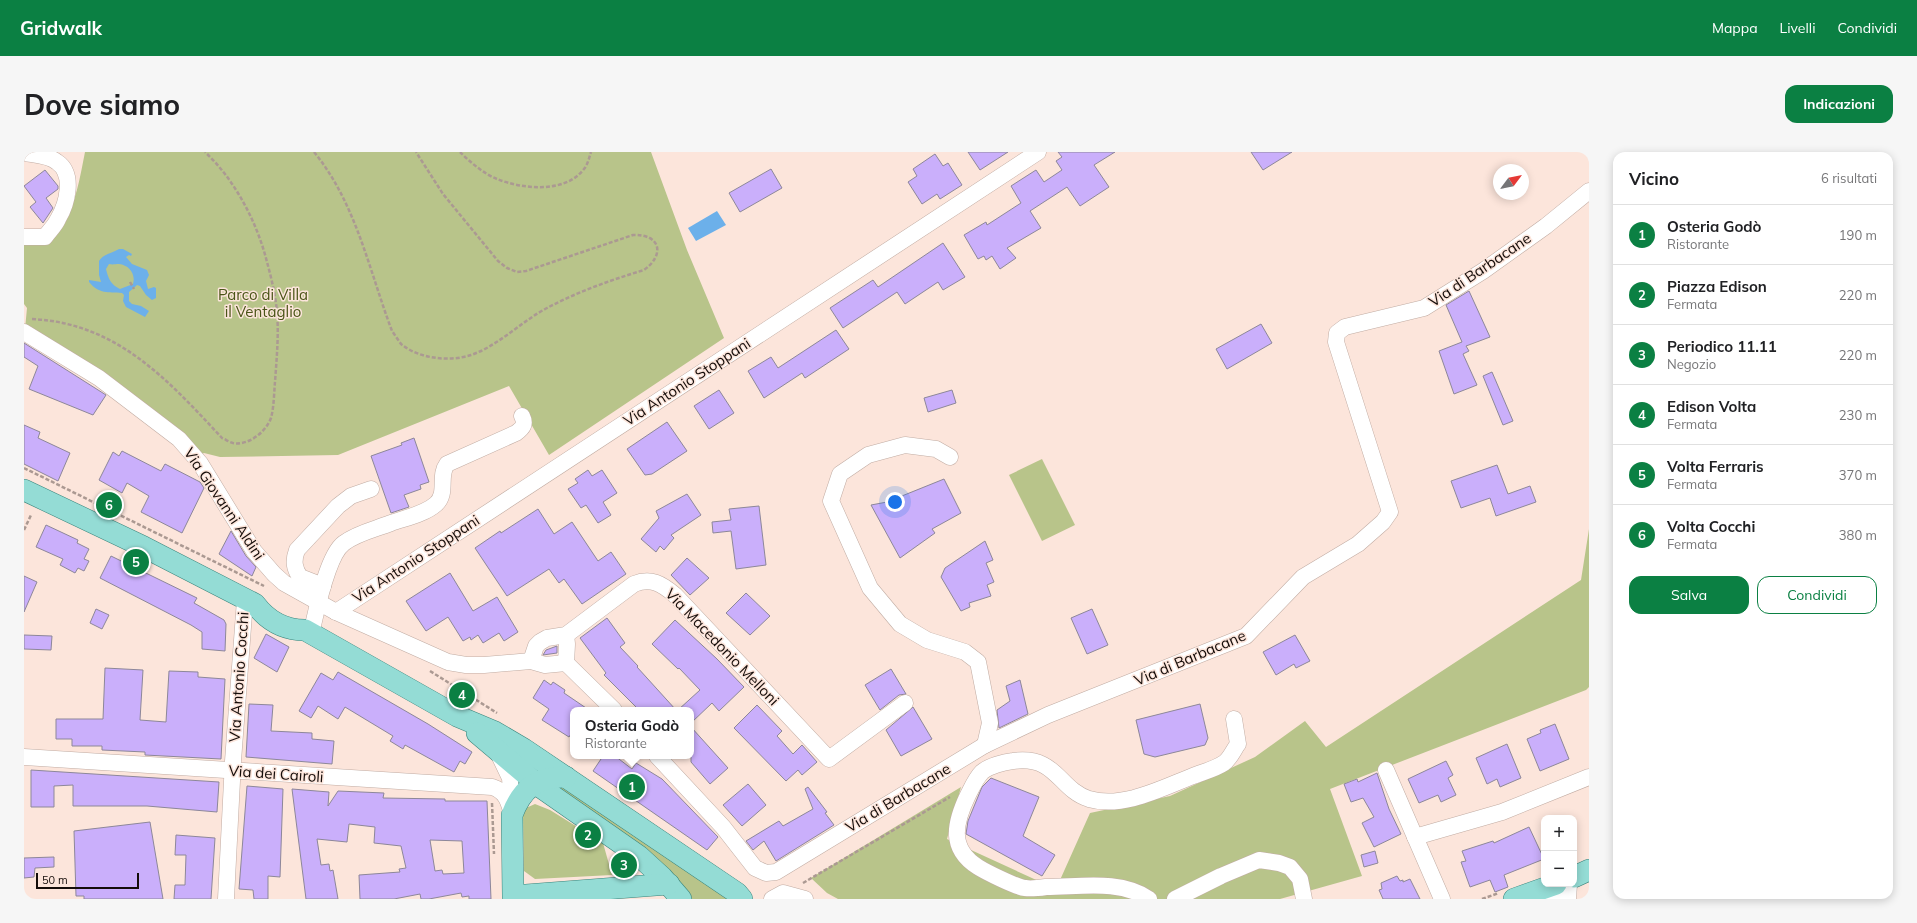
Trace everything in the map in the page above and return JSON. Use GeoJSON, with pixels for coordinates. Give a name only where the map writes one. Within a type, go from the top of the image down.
{"type":"FeatureCollection","features":[{"type":"Feature","properties":{"kind":"main road"},"geometry":{"type":"LineString","coordinates":[[24,490],[144,547],[250,602],[269,603],[296,618],[308,632],[457,716],[496,740],[524,749],[742,897]]}},
{"type":"Feature","properties":{"kind":"main road"},"geometry":{"type":"LineString","coordinates":[[496,740],[535,783],[632,851],[675,892]]}},
{"type":"Feature","properties":{"kind":"main road"},"geometry":{"type":"LineString","coordinates":[[566,777],[549,778],[535,783],[519,798],[512,814],[513,898],[675,892]]}},
{"type":"Feature","properties":{"kind":"main road"},"geometry":{"type":"LineString","coordinates":[[1577,875],[1589,870]]}},
{"type":"Feature","properties":{"kind":"main road"},"geometry":{"type":"LineString","coordinates":[[1514,899],[1553,890]]}},
{"type":"Feature","properties":{"kind":"street","name":"Via Antonio Stoppani"},"geometry":{"type":"LineString","coordinates":[[336,612],[1038,152]]}},
{"type":"Feature","properties":{"kind":"street"},"geometry":{"type":"LineString","coordinates":[[24,153],[44,156],[57,162],[63,168],[68,181],[67,196],[59,219],[45,237],[24,237]]}},
{"type":"Feature","properties":{"kind":"street","name":"Via di Barbacane"},"geometry":{"type":"LineString","coordinates":[[660,759],[723,827],[755,868],[766,873],[776,872],[985,746],[1048,715],[1246,636],[1304,577],[1358,544],[1383,522],[1390,512],[1390,505],[1384,495],[1336,342],[1337,333],[1344,326],[1424,308],[1484,271],[1546,226],[1589,191]]}},
{"type":"Feature","properties":{"kind":"street","name":"Via Giovanni Aldini"},"geometry":{"type":"LineString","coordinates":[[25,326],[99,378],[179,439],[200,463],[263,563],[284,583],[319,603]]}},
{"type":"Feature","properties":{"kind":"street"},"geometry":{"type":"LineString","coordinates":[[308,632],[335,553],[344,543],[421,512],[436,504],[443,492],[442,474],[447,464],[516,433],[524,427],[522,416]]}},
{"type":"Feature","properties":{"kind":"street"},"geometry":{"type":"LineString","coordinates":[[950,457],[936,449],[906,445],[868,455],[840,474],[832,501],[870,588],[900,624],[927,640],[965,652],[978,662],[990,723],[985,746]]}},
{"type":"Feature","properties":{"kind":"street"},"geometry":{"type":"LineString","coordinates":[[323,586],[300,577],[295,569],[294,558],[297,550],[338,506],[351,496],[371,489]]}},
{"type":"Feature","properties":{"kind":"street","name":"Via Macedonio Melloni"},"geometry":{"type":"LineString","coordinates":[[531,661],[536,646],[540,642],[547,638],[566,635],[634,584],[641,581],[655,581],[675,595],[829,759],[905,703]]}},
{"type":"Feature","properties":{"kind":"street","name":"Via Antonio Cocchi"},"geometry":{"type":"LineString","coordinates":[[226,899],[233,772],[250,602]]}},
{"type":"Feature","properties":{"kind":"street"},"geometry":{"type":"LineString","coordinates":[[319,603],[448,662],[466,665],[531,661],[545,665],[566,663]]}},
{"type":"Feature","properties":{"kind":"street"},"geometry":{"type":"LineString","coordinates":[[566,635],[566,663],[611,707]]}},
{"type":"Feature","properties":{"kind":"street"},"geometry":{"type":"LineString","coordinates":[[1149,899],[1137,892],[1114,886],[1024,888],[978,866],[962,850],[957,839],[956,826],[959,812],[973,784],[983,772],[1012,761],[1028,760],[1051,769],[1076,792],[1087,798],[1108,802],[1130,799],[1155,791],[1225,763],[1238,744],[1234,719]]}},
{"type":"Feature","properties":{"kind":"street"},"geometry":{"type":"LineString","coordinates":[[496,740],[510,778],[512,814]]}},
{"type":"Feature","properties":{"kind":"street","name":"Via dei Cairoli"},"geometry":{"type":"LineString","coordinates":[[24,757],[233,772],[492,787],[504,794],[512,814]]}},
{"type":"Feature","properties":{"kind":"street"},"geometry":{"type":"LineString","coordinates":[[1386,770],[1442,899]]}},
{"type":"Feature","properties":{"kind":"street"},"geometry":{"type":"LineString","coordinates":[[1415,837],[1502,812],[1589,777]]}},
{"type":"Feature","properties":{"kind":"street"},"geometry":{"type":"LineString","coordinates":[[1175,899],[1221,876],[1259,860],[1279,862],[1290,867],[1300,879],[1304,899]]}},
{"type":"Feature","properties":{"kind":"street"},"geometry":{"type":"LineString","coordinates":[[1568,887],[1568,899]]}},
{"type":"Feature","properties":{"kind":"street"},"geometry":{"type":"LineString","coordinates":[[772,899],[784,893],[805,899]]}},
{"type":"Feature","properties":{"kind":"path"},"geometry":{"type":"LineString","coordinates":[[25,326],[56,321],[77,326],[108,340],[137,356],[164,378],[222,438],[234,443],[246,442],[262,432],[270,419],[274,393],[279,340],[275,297],[267,260],[253,223],[235,190],[216,162],[205,152]]}},
{"type":"Feature","properties":{"kind":"path"},"geometry":{"type":"LineString","coordinates":[[314,152],[325,166],[344,198],[359,233],[392,332],[401,343],[417,353],[436,358],[471,355],[488,346],[546,308],[568,298],[644,270],[657,257],[658,249],[656,242],[645,234],[633,235],[535,269],[517,272],[498,261],[443,194],[416,152]]}},
{"type":"Feature","properties":{"kind":"path"},"geometry":{"type":"LineString","coordinates":[[460,152],[496,179],[529,187],[556,185],[568,181],[584,169],[591,152]]}},
{"type":"Feature","properties":{"kind":"path"},"geometry":{"type":"LineString","coordinates":[[130,282],[134,289]]}},
{"type":"Feature","properties":{"kind":"path"},"geometry":{"type":"LineString","coordinates":[[24,468],[271,589]]}},
{"type":"Feature","properties":{"kind":"path"},"geometry":{"type":"LineString","coordinates":[[24,530],[31,515]]}},
{"type":"Feature","properties":{"kind":"path"},"geometry":{"type":"LineString","coordinates":[[426,669],[498,714]]}},
{"type":"Feature","properties":{"kind":"path"},"geometry":{"type":"LineString","coordinates":[[811,878],[973,784]]}},
{"type":"Feature","properties":{"kind":"path"},"geometry":{"type":"LineString","coordinates":[[491,796],[494,860]]}},
{"type":"Feature","properties":{"kind":"green space","name":"Parco di Villa il Ventaglio"},"geometry":{"type":"Polygon","coordinates":[[[85,152],[651,152],[687,250],[724,338],[549,455],[509,386],[338,455],[220,457],[204,453],[200,455],[82,359],[59,344],[25,329],[27,308],[24,304],[24,245],[40,243],[48,240],[57,232],[64,222],[70,211],[78,188],[85,152]]]}},
{"type":"Feature","properties":{"kind":"green space"},"geometry":{"type":"Polygon","coordinates":[[[1042,459],[1075,525],[1042,541],[1009,475],[1042,459]]]}},
{"type":"Feature","properties":{"kind":"green space"},"geometry":{"type":"Polygon","coordinates":[[[1589,529],[1589,687],[1586,690],[1330,789],[1362,876],[1280,899],[838,899],[827,893],[811,878],[961,787],[947,839],[1056,889],[1090,813],[1170,796],[1255,757],[1305,721],[1326,747],[1581,580],[1589,529]]]}},
{"type":"Feature","properties":{"kind":"green space"},"geometry":{"type":"Polygon","coordinates":[[[557,782],[736,899],[689,899],[558,791],[557,782]]]}},
{"type":"Feature","properties":{"kind":"green space"},"geometry":{"type":"Polygon","coordinates":[[[535,804],[550,810],[603,843],[612,875],[535,879],[524,871],[523,815],[526,808],[535,804]]]}},
{"type":"Feature","properties":{"kind":"water"},"geometry":{"type":"Polygon","coordinates":[[[717,211],[726,225],[696,241],[688,228],[717,211]]]}},
{"type":"Feature","properties":{"kind":"water"},"geometry":{"type":"Polygon","coordinates":[[[119,249],[123,249],[132,254],[131,256],[129,255],[126,257],[132,264],[147,270],[149,275],[146,281],[148,289],[154,287],[156,288],[156,298],[152,300],[146,295],[140,286],[137,285],[129,292],[129,301],[132,304],[141,306],[149,311],[145,317],[126,307],[123,301],[124,295],[122,293],[96,289],[89,282],[89,280],[101,282],[99,275],[99,261],[106,255],[119,249]],[[109,264],[106,269],[109,278],[114,285],[120,289],[133,284],[133,274],[129,268],[119,264],[109,264]]]}},
{"type":"Feature","properties":{"kind":"building"},"geometry":{"type":"Polygon","coordinates":[[[968,152],[1008,152],[980,170],[968,152]]]}},
{"type":"Feature","properties":{"kind":"building"},"geometry":{"type":"Polygon","coordinates":[[[1058,152],[1115,152],[1094,165],[1109,187],[1080,206],[1067,187],[1030,211],[1041,228],[1007,248],[1016,258],[1000,269],[992,256],[986,260],[984,256],[978,259],[964,235],[986,222],[987,225],[1021,203],[1011,186],[1036,170],[1044,182],[1062,170],[1056,161],[1062,157],[1058,152]]]}},
{"type":"Feature","properties":{"kind":"building"},"geometry":{"type":"Polygon","coordinates":[[[1251,152],[1292,152],[1263,170],[1251,152]]]}},
{"type":"Feature","properties":{"kind":"building"},"geometry":{"type":"Polygon","coordinates":[[[935,154],[943,166],[948,163],[962,185],[940,199],[937,194],[922,204],[908,182],[917,176],[913,169],[935,154]]]}},
{"type":"Feature","properties":{"kind":"building"},"geometry":{"type":"Polygon","coordinates":[[[771,169],[782,188],[740,212],[729,193],[771,169]]]}},
{"type":"Feature","properties":{"kind":"building"},"geometry":{"type":"Polygon","coordinates":[[[45,170],[58,186],[58,189],[46,198],[53,208],[43,223],[30,207],[36,202],[24,186],[45,170]]]}},
{"type":"Feature","properties":{"kind":"building"},"geometry":{"type":"Polygon","coordinates":[[[943,243],[965,277],[943,290],[938,282],[905,304],[897,292],[843,328],[830,308],[873,280],[878,287],[943,243]]]}},
{"type":"Feature","properties":{"kind":"building"},"geometry":{"type":"Polygon","coordinates":[[[1469,291],[1490,337],[1466,346],[1469,351],[1463,354],[1477,385],[1454,394],[1439,351],[1462,342],[1446,305],[1469,291]]]}},
{"type":"Feature","properties":{"kind":"building"},"geometry":{"type":"Polygon","coordinates":[[[1261,324],[1272,343],[1227,369],[1216,349],[1261,324]]]}},
{"type":"Feature","properties":{"kind":"building"},"geometry":{"type":"Polygon","coordinates":[[[836,330],[849,349],[805,378],[802,373],[764,398],[748,371],[771,357],[778,368],[836,330]]]}},
{"type":"Feature","properties":{"kind":"building"},"geometry":{"type":"Polygon","coordinates":[[[24,343],[106,395],[93,415],[29,389],[38,366],[24,357],[24,343]]]}},
{"type":"Feature","properties":{"kind":"building"},"geometry":{"type":"Polygon","coordinates":[[[1492,372],[1513,421],[1503,425],[1483,376],[1492,372]]]}},
{"type":"Feature","properties":{"kind":"building"},"geometry":{"type":"Polygon","coordinates":[[[719,390],[734,413],[709,429],[694,406],[719,390]]]}},
{"type":"Feature","properties":{"kind":"building"},"geometry":{"type":"Polygon","coordinates":[[[952,390],[956,403],[928,412],[924,398],[952,390]]]}},
{"type":"Feature","properties":{"kind":"building"},"geometry":{"type":"Polygon","coordinates":[[[667,422],[687,451],[652,474],[645,475],[627,449],[667,422]]]}},
{"type":"Feature","properties":{"kind":"building"},"geometry":{"type":"Polygon","coordinates":[[[24,425],[40,432],[38,438],[70,453],[58,481],[24,464],[24,425]]]}},
{"type":"Feature","properties":{"kind":"building"},"geometry":{"type":"Polygon","coordinates":[[[414,438],[429,482],[420,485],[421,489],[404,495],[409,507],[391,513],[371,456],[402,445],[401,443],[414,438]]]}},
{"type":"Feature","properties":{"kind":"building"},"geometry":{"type":"Polygon","coordinates":[[[122,451],[161,471],[165,464],[200,482],[204,488],[182,533],[141,512],[149,496],[127,483],[122,493],[99,480],[113,452],[119,456],[122,451]]]}},
{"type":"Feature","properties":{"kind":"building"},"geometry":{"type":"Polygon","coordinates":[[[1497,465],[1508,494],[1530,486],[1536,502],[1496,516],[1490,498],[1461,508],[1451,481],[1497,465]]]}},
{"type":"Feature","properties":{"kind":"building"},"geometry":{"type":"Polygon","coordinates":[[[588,470],[592,476],[602,470],[617,493],[603,502],[611,515],[598,523],[586,505],[581,508],[568,489],[578,483],[575,479],[588,470]]]}},
{"type":"Feature","properties":{"kind":"building"},"geometry":{"type":"Polygon","coordinates":[[[944,479],[961,513],[932,529],[935,533],[900,558],[871,505],[887,502],[944,479]]]}},
{"type":"Feature","properties":{"kind":"building"},"geometry":{"type":"Polygon","coordinates":[[[687,494],[701,515],[671,535],[674,538],[664,550],[660,546],[656,552],[641,539],[659,518],[656,511],[687,494]]]}},
{"type":"Feature","properties":{"kind":"building"},"geometry":{"type":"Polygon","coordinates":[[[759,506],[766,565],[736,569],[731,531],[713,533],[712,522],[731,520],[729,509],[759,506]]]}},
{"type":"Feature","properties":{"kind":"building"},"geometry":{"type":"Polygon","coordinates":[[[538,509],[554,534],[572,522],[598,561],[611,552],[626,574],[582,604],[564,579],[559,583],[549,569],[507,596],[475,548],[500,531],[501,533],[538,509]]]}},
{"type":"Feature","properties":{"kind":"building"},"geometry":{"type":"Polygon","coordinates":[[[46,525],[78,540],[77,543],[89,549],[84,559],[89,561],[84,571],[78,568],[75,573],[60,565],[63,559],[36,547],[46,525]]]}},
{"type":"Feature","properties":{"kind":"building"},"geometry":{"type":"Polygon","coordinates":[[[231,531],[246,556],[256,567],[252,576],[219,554],[231,531]]]}},
{"type":"Feature","properties":{"kind":"building"},"geometry":{"type":"Polygon","coordinates":[[[985,541],[993,560],[986,563],[994,582],[987,585],[991,596],[969,603],[970,607],[961,611],[941,577],[945,568],[985,541]]]}},
{"type":"Feature","properties":{"kind":"building"},"geometry":{"type":"Polygon","coordinates":[[[111,556],[197,598],[194,603],[224,620],[226,624],[225,651],[202,649],[202,632],[100,578],[111,556]]]}},
{"type":"Feature","properties":{"kind":"building"},"geometry":{"type":"Polygon","coordinates":[[[687,558],[709,578],[690,595],[671,575],[687,558]]]}},
{"type":"Feature","properties":{"kind":"building"},"geometry":{"type":"Polygon","coordinates":[[[450,573],[473,611],[497,597],[518,632],[504,641],[499,633],[483,643],[478,635],[471,640],[470,637],[463,641],[448,617],[426,631],[406,601],[450,573]]]}},
{"type":"Feature","properties":{"kind":"building"},"geometry":{"type":"Polygon","coordinates":[[[24,576],[37,582],[24,612],[24,576]]]}},
{"type":"Feature","properties":{"kind":"building"},"geometry":{"type":"Polygon","coordinates":[[[746,593],[770,616],[750,635],[726,613],[746,593]]]}},
{"type":"Feature","properties":{"kind":"building"},"geometry":{"type":"Polygon","coordinates":[[[96,609],[109,615],[102,629],[90,623],[96,609]]]}},
{"type":"Feature","properties":{"kind":"building"},"geometry":{"type":"Polygon","coordinates":[[[1092,609],[1108,645],[1087,654],[1071,618],[1092,609]]]}},
{"type":"Feature","properties":{"kind":"building"},"geometry":{"type":"Polygon","coordinates":[[[607,618],[625,643],[620,647],[673,707],[636,707],[604,675],[606,673],[580,638],[607,618]]]}},
{"type":"Feature","properties":{"kind":"building"},"geometry":{"type":"Polygon","coordinates":[[[675,620],[717,659],[744,687],[719,711],[712,703],[694,720],[694,707],[681,707],[700,690],[679,668],[678,669],[652,644],[675,620]]]}},
{"type":"Feature","properties":{"kind":"building"},"geometry":{"type":"Polygon","coordinates":[[[266,634],[289,647],[277,672],[254,658],[266,634]]]}},
{"type":"Feature","properties":{"kind":"building"},"geometry":{"type":"Polygon","coordinates":[[[24,635],[52,636],[51,650],[24,649],[24,635]]]}},
{"type":"Feature","properties":{"kind":"building"},"geometry":{"type":"Polygon","coordinates":[[[1295,635],[1310,661],[1296,668],[1294,664],[1276,675],[1263,652],[1295,635]]]}},
{"type":"Feature","properties":{"kind":"building"},"geometry":{"type":"Polygon","coordinates":[[[557,646],[557,653],[543,655],[546,650],[557,646]]]}},
{"type":"Feature","properties":{"kind":"building"},"geometry":{"type":"Polygon","coordinates":[[[105,668],[143,670],[140,720],[166,722],[169,671],[198,672],[198,677],[225,679],[221,759],[145,755],[145,752],[102,750],[102,746],[72,746],[72,739],[56,739],[56,719],[103,719],[105,668]]]}},
{"type":"Feature","properties":{"kind":"building"},"geometry":{"type":"Polygon","coordinates":[[[891,669],[906,694],[899,695],[880,710],[865,685],[891,669]]]}},
{"type":"Feature","properties":{"kind":"building"},"geometry":{"type":"Polygon","coordinates":[[[338,672],[428,724],[472,752],[465,764],[460,761],[454,772],[405,745],[403,749],[390,741],[393,736],[345,707],[338,719],[318,706],[311,718],[299,711],[321,673],[333,680],[338,672]]]}},
{"type":"Feature","properties":{"kind":"building"},"geometry":{"type":"Polygon","coordinates":[[[544,680],[551,685],[553,682],[565,690],[564,693],[585,707],[570,707],[569,737],[542,720],[549,709],[533,698],[544,680]]]}},
{"type":"Feature","properties":{"kind":"building"},"geometry":{"type":"Polygon","coordinates":[[[1020,680],[1028,714],[999,728],[997,710],[1010,701],[1006,686],[1020,680]]]}},
{"type":"Feature","properties":{"kind":"building"},"geometry":{"type":"Polygon","coordinates":[[[249,704],[273,705],[271,731],[312,733],[312,739],[334,741],[332,764],[246,757],[249,704]]]}},
{"type":"Feature","properties":{"kind":"building"},"geometry":{"type":"Polygon","coordinates":[[[1200,704],[1208,738],[1205,745],[1155,757],[1144,754],[1136,720],[1200,704]]]}},
{"type":"Feature","properties":{"kind":"building"},"geometry":{"type":"Polygon","coordinates":[[[757,705],[782,731],[777,736],[793,754],[802,745],[817,762],[802,775],[798,770],[786,781],[734,728],[757,705]]]}},
{"type":"Feature","properties":{"kind":"building"},"geometry":{"type":"Polygon","coordinates":[[[913,707],[932,739],[901,756],[886,730],[913,707]]]}},
{"type":"Feature","properties":{"kind":"building"},"geometry":{"type":"Polygon","coordinates":[[[1555,724],[1569,759],[1540,771],[1527,739],[1541,733],[1540,730],[1555,724]]]}},
{"type":"Feature","properties":{"kind":"building"},"geometry":{"type":"Polygon","coordinates":[[[694,730],[728,768],[710,784],[691,762],[691,759],[694,759],[694,730]]]}},
{"type":"Feature","properties":{"kind":"building"},"geometry":{"type":"Polygon","coordinates":[[[1507,744],[1521,778],[1500,787],[1497,779],[1487,784],[1476,758],[1507,744]]]}},
{"type":"Feature","properties":{"kind":"building"},"geometry":{"type":"Polygon","coordinates":[[[601,759],[619,759],[632,769],[636,763],[662,779],[718,837],[707,850],[593,771],[601,759]]]}},
{"type":"Feature","properties":{"kind":"building"},"geometry":{"type":"Polygon","coordinates":[[[1446,761],[1453,775],[1448,778],[1456,795],[1441,802],[1438,795],[1419,803],[1408,779],[1446,761]]]}},
{"type":"Feature","properties":{"kind":"building"},"geometry":{"type":"Polygon","coordinates":[[[31,770],[219,782],[217,812],[147,806],[73,806],[73,785],[54,786],[54,807],[31,807],[31,770]]]}},
{"type":"Feature","properties":{"kind":"building"},"geometry":{"type":"Polygon","coordinates":[[[1377,773],[1389,809],[1401,834],[1374,847],[1362,823],[1374,817],[1363,798],[1351,802],[1344,784],[1357,779],[1358,782],[1377,773]]]}},
{"type":"Feature","properties":{"kind":"building"},"geometry":{"type":"Polygon","coordinates":[[[991,778],[1039,797],[1023,836],[1055,855],[1042,876],[966,834],[968,821],[982,787],[991,778]]]}},
{"type":"Feature","properties":{"kind":"building"},"geometry":{"type":"Polygon","coordinates":[[[748,784],[766,805],[742,826],[723,805],[748,784]]]}},
{"type":"Feature","properties":{"kind":"building"},"geometry":{"type":"Polygon","coordinates":[[[247,786],[283,789],[280,877],[268,876],[268,899],[254,899],[253,890],[239,889],[247,786]]]}},
{"type":"Feature","properties":{"kind":"building"},"geometry":{"type":"Polygon","coordinates":[[[808,787],[827,812],[825,813],[834,825],[776,861],[764,841],[753,850],[746,841],[779,821],[783,826],[813,809],[805,789],[808,787]]]}},
{"type":"Feature","properties":{"kind":"building"},"geometry":{"type":"Polygon","coordinates":[[[292,789],[329,792],[328,806],[338,791],[384,793],[383,798],[445,799],[445,801],[487,801],[491,899],[469,899],[469,896],[462,897],[461,893],[429,899],[421,899],[420,894],[394,899],[360,899],[359,875],[400,872],[399,869],[406,868],[401,846],[374,843],[375,827],[349,824],[347,842],[317,839],[321,865],[329,864],[330,871],[333,870],[338,899],[306,899],[292,789]],[[430,840],[435,871],[442,870],[443,874],[464,873],[462,841],[430,840]]]}},
{"type":"Feature","properties":{"kind":"building"},"geometry":{"type":"Polygon","coordinates":[[[150,822],[163,899],[84,899],[84,896],[76,896],[74,831],[150,822]]]}},
{"type":"Feature","properties":{"kind":"building"},"geometry":{"type":"Polygon","coordinates":[[[1529,827],[1541,853],[1541,860],[1504,875],[1508,887],[1495,892],[1490,880],[1470,887],[1461,862],[1466,861],[1462,851],[1493,841],[1494,843],[1529,827]]]}},
{"type":"Feature","properties":{"kind":"building"},"geometry":{"type":"Polygon","coordinates":[[[176,835],[215,838],[211,899],[174,899],[175,885],[185,885],[186,855],[175,855],[176,835]]]}},
{"type":"Feature","properties":{"kind":"building"},"geometry":{"type":"Polygon","coordinates":[[[1375,851],[1378,863],[1364,867],[1361,855],[1375,851]]]}},
{"type":"Feature","properties":{"kind":"building"},"geometry":{"type":"Polygon","coordinates":[[[54,857],[54,867],[35,868],[34,877],[24,878],[24,858],[54,857]]]}},
{"type":"Feature","properties":{"kind":"building"},"geometry":{"type":"Polygon","coordinates":[[[1397,876],[1400,881],[1403,880],[1403,882],[1410,879],[1420,899],[1383,899],[1379,890],[1382,889],[1381,883],[1397,876]]]}},
{"type":"Feature","properties":{"kind":"place","name":"Volta Cocchi"},"geometry":{"type":"Point","coordinates":[109,505]}},
{"type":"Feature","properties":{"kind":"place","name":"Volta Ferraris"},"geometry":{"type":"Point","coordinates":[136,562]}},
{"type":"Feature","properties":{"kind":"place","name":"Edison Volta"},"geometry":{"type":"Point","coordinates":[462,695]}},
{"type":"Feature","properties":{"kind":"place","name":"Osteria Godò"},"geometry":{"type":"Point","coordinates":[632,787]}},
{"type":"Feature","properties":{"kind":"place","name":"Piazza Edison"},"geometry":{"type":"Point","coordinates":[588,835]}},
{"type":"Feature","properties":{"kind":"place","name":"Periodico 11.11"},"geometry":{"type":"Point","coordinates":[624,865]}}]}
